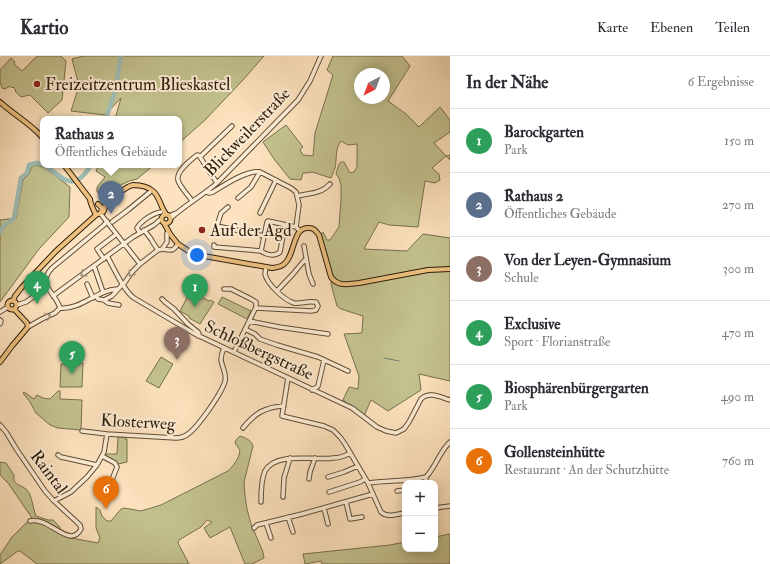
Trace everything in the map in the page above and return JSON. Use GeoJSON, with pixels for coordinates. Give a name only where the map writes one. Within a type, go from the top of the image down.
{"type":"FeatureCollection","features":[{"type":"Feature","properties":{"kind":"main road"},"geometry":{"type":"LineString","coordinates":[[0,102],[33,127],[40,135]]}},
{"type":"Feature","properties":{"kind":"main road"},"geometry":{"type":"LineString","coordinates":[[66,168],[96,205],[97,215]]}},
{"type":"Feature","properties":{"kind":"main road"},"geometry":{"type":"LineString","coordinates":[[77,233],[92,223],[97,215],[104,212],[105,207],[110,201],[122,191],[131,186],[140,186],[150,190],[156,199],[165,218],[168,232],[178,244],[196,254],[266,267],[278,267],[286,262],[291,256],[297,235],[300,231],[306,228],[313,229],[319,235],[331,277],[339,284],[359,283],[428,270],[450,269]]}},
{"type":"Feature","properties":{"kind":"main road"},"geometry":{"type":"LineString","coordinates":[[96,205],[110,201]]}},
{"type":"Feature","properties":{"kind":"main road"},"geometry":{"type":"LineString","coordinates":[[0,362],[27,329],[25,321],[14,309],[12,310],[8,307],[9,303],[13,301],[22,287],[56,251],[102,210],[102,208],[96,205]]}},
{"type":"Feature","properties":{"kind":"main road"},"geometry":{"type":"LineString","coordinates":[[13,301],[17,305],[14,309]]}},
{"type":"Feature","properties":{"kind":"street","name":"Blickweilerstraße"},"geometry":{"type":"LineString","coordinates":[[53,296],[124,244],[177,212],[217,183],[298,100],[306,88],[321,56]]}},
{"type":"Feature","properties":{"kind":"street"},"geometry":{"type":"LineString","coordinates":[[192,201],[178,181],[178,176],[186,164],[197,155],[201,156],[232,126]]}},
{"type":"Feature","properties":{"kind":"street"},"geometry":{"type":"LineString","coordinates":[[201,156],[200,159],[217,183]]}},
{"type":"Feature","properties":{"kind":"street"},"geometry":{"type":"LineString","coordinates":[[206,192],[213,192],[248,173],[257,171],[260,172],[293,190],[297,196],[299,205],[296,227]]}},
{"type":"Feature","properties":{"kind":"street"},"geometry":{"type":"LineString","coordinates":[[240,198],[251,186],[260,172]]}},
{"type":"Feature","properties":{"kind":"street"},"geometry":{"type":"LineString","coordinates":[[260,213],[276,180]]}},
{"type":"Feature","properties":{"kind":"street"},"geometry":{"type":"LineString","coordinates":[[297,196],[320,192],[330,184]]}},
{"type":"Feature","properties":{"kind":"street"},"geometry":{"type":"LineString","coordinates":[[111,224],[133,207],[150,190]]}},
{"type":"Feature","properties":{"kind":"street"},"geometry":{"type":"LineString","coordinates":[[228,208],[222,213],[216,226],[264,236]]}},
{"type":"Feature","properties":{"kind":"street"},"geometry":{"type":"LineString","coordinates":[[165,218],[154,214],[137,228],[160,249],[172,250],[175,249],[178,244]]}},
{"type":"Feature","properties":{"kind":"street"},"geometry":{"type":"LineString","coordinates":[[97,215],[111,224],[124,244],[140,264]]}},
{"type":"Feature","properties":{"kind":"street"},"geometry":{"type":"LineString","coordinates":[[60,308],[58,302],[47,287],[47,273],[102,227],[107,221]]}},
{"type":"Feature","properties":{"kind":"street"},"geometry":{"type":"LineString","coordinates":[[261,251],[268,221],[296,227],[300,231]]}},
{"type":"Feature","properties":{"kind":"street"},"geometry":{"type":"LineString","coordinates":[[214,245],[214,247],[261,251],[275,255],[279,254],[285,225]]}},
{"type":"Feature","properties":{"kind":"street"},"geometry":{"type":"LineString","coordinates":[[104,300],[112,296],[140,264],[167,242],[168,232]]}},
{"type":"Feature","properties":{"kind":"street"},"geometry":{"type":"LineString","coordinates":[[106,257],[97,249],[114,236]]}},
{"type":"Feature","properties":{"kind":"street"},"geometry":{"type":"LineString","coordinates":[[304,246],[313,284]]}},
{"type":"Feature","properties":{"kind":"street","name":"Schloßbergstraße"},"geometry":{"type":"LineString","coordinates":[[106,257],[122,285],[131,296],[198,336],[352,408],[377,426],[389,432],[396,433],[404,429],[423,397],[430,394],[450,400]]}},
{"type":"Feature","properties":{"kind":"street"},"geometry":{"type":"LineString","coordinates":[[277,292],[306,259]]}},
{"type":"Feature","properties":{"kind":"street"},"geometry":{"type":"LineString","coordinates":[[94,267],[103,292]]}},
{"type":"Feature","properties":{"kind":"street"},"geometry":{"type":"LineString","coordinates":[[256,308],[315,311],[317,308],[317,304],[314,302],[294,302],[277,292],[270,284],[265,274],[266,267]]}},
{"type":"Feature","properties":{"kind":"street"},"geometry":{"type":"LineString","coordinates":[[87,284],[94,297],[119,306]]}},
{"type":"Feature","properties":{"kind":"street"},"geometry":{"type":"LineString","coordinates":[[17,305],[26,302],[47,287]]}},
{"type":"Feature","properties":{"kind":"street"},"geometry":{"type":"LineString","coordinates":[[27,329],[42,319],[55,313],[60,308],[69,308],[103,292],[117,289]]}},
{"type":"Feature","properties":{"kind":"street"},"geometry":{"type":"LineString","coordinates":[[224,289],[231,289],[256,302],[256,308],[234,352]]}},
{"type":"Feature","properties":{"kind":"street"},"geometry":{"type":"LineString","coordinates":[[162,299],[185,321],[197,330],[199,333],[198,336]]}},
{"type":"Feature","properties":{"kind":"street"},"geometry":{"type":"LineString","coordinates":[[0,312],[8,307]]}},
{"type":"Feature","properties":{"kind":"street"},"geometry":{"type":"LineString","coordinates":[[0,320],[0,324]]}},
{"type":"Feature","properties":{"kind":"street"},"geometry":{"type":"LineString","coordinates":[[249,321],[328,334]]}},
{"type":"Feature","properties":{"kind":"street"},"geometry":{"type":"LineString","coordinates":[[245,329],[255,334],[260,339],[324,360],[348,371]]}},
{"type":"Feature","properties":{"kind":"street","name":"Klosterweg"},"geometry":{"type":"LineString","coordinates":[[82,431],[176,438],[184,437],[190,433],[207,412],[224,384],[225,377],[221,356],[224,348]]}},
{"type":"Feature","properties":{"kind":"street"},"geometry":{"type":"LineString","coordinates":[[312,390],[318,386],[324,360]]}},
{"type":"Feature","properties":{"kind":"street"},"geometry":{"type":"LineString","coordinates":[[288,378],[282,416],[329,428],[340,437],[368,483],[383,514],[387,515],[402,512]]}},
{"type":"Feature","properties":{"kind":"street"},"geometry":{"type":"LineString","coordinates":[[243,428],[259,412],[268,408],[284,406]]}},
{"type":"Feature","properties":{"kind":"street","name":"Raintal"},"geometry":{"type":"LineString","coordinates":[[0,425],[45,491],[80,525],[80,530],[74,535],[66,536],[40,521],[30,521]]}},
{"type":"Feature","properties":{"kind":"street"},"geometry":{"type":"LineString","coordinates":[[54,501],[74,490],[97,465],[102,456],[108,434]]}},
{"type":"Feature","properties":{"kind":"street"},"geometry":{"type":"LineString","coordinates":[[368,483],[426,477],[443,449],[450,442]]}},
{"type":"Feature","properties":{"kind":"street"},"geometry":{"type":"LineString","coordinates":[[261,502],[264,474],[266,469],[271,464],[290,458],[332,459],[345,456],[350,453]]}},
{"type":"Feature","properties":{"kind":"street"},"geometry":{"type":"LineString","coordinates":[[58,456],[97,465]]}},
{"type":"Feature","properties":{"kind":"street"},"geometry":{"type":"LineString","coordinates":[[102,456],[115,463],[117,467],[108,490]]}},
{"type":"Feature","properties":{"kind":"street"},"geometry":{"type":"LineString","coordinates":[[283,497],[284,478],[290,458]]}},
{"type":"Feature","properties":{"kind":"street"},"geometry":{"type":"LineString","coordinates":[[309,479],[315,458]]}},
{"type":"Feature","properties":{"kind":"street"},"geometry":{"type":"LineString","coordinates":[[328,477],[358,466]]}},
{"type":"Feature","properties":{"kind":"street"},"geometry":{"type":"LineString","coordinates":[[329,492],[365,479]]}},
{"type":"Feature","properties":{"kind":"street"},"geometry":{"type":"LineString","coordinates":[[397,491],[402,490]]}},
{"type":"Feature","properties":{"kind":"street"},"geometry":{"type":"LineString","coordinates":[[254,528],[256,525],[288,518],[373,494]]}},
{"type":"Feature","properties":{"kind":"street"},"geometry":{"type":"LineString","coordinates":[[346,502],[350,519],[362,517]]}},
{"type":"Feature","properties":{"kind":"street"},"geometry":{"type":"LineString","coordinates":[[438,508],[450,506]]}},
{"type":"Feature","properties":{"kind":"street"},"geometry":{"type":"LineString","coordinates":[[324,508],[328,524]]}},
{"type":"Feature","properties":{"kind":"street"},"geometry":{"type":"LineString","coordinates":[[288,518],[293,532]]}},
{"type":"Feature","properties":{"kind":"street"},"geometry":{"type":"LineString","coordinates":[[266,523],[271,538]]}},
{"type":"Feature","properties":{"kind":"shaded area","name":"Freizeitzentrum Blieskastel"},"geometry":{"type":"Polygon","coordinates":[[[37,56],[61,56],[66,61],[62,100],[48,113],[30,95],[21,97],[13,87],[12,88],[10,86],[5,89],[2,88],[0,82],[0,70],[11,58],[15,62],[14,64],[22,71],[37,56]]]}},
{"type":"Feature","properties":{"kind":"shaded area"},"geometry":{"type":"Polygon","coordinates":[[[83,56],[264,56],[204,121],[182,140],[182,116],[116,116],[121,98],[105,115],[71,111],[79,86],[72,59],[83,56]]]}},
{"type":"Feature","properties":{"kind":"shaded area"},"geometry":{"type":"Polygon","coordinates":[[[333,56],[402,56],[410,66],[390,98],[390,68],[354,68],[354,104],[390,104],[390,102],[406,114],[419,127],[440,107],[450,120],[450,132],[434,143],[446,156],[432,168],[439,174],[440,180],[435,183],[425,181],[418,227],[389,225],[379,222],[364,249],[407,251],[423,234],[450,238],[450,381],[419,374],[421,390],[388,411],[371,400],[364,416],[343,400],[349,387],[358,389],[359,376],[344,334],[362,333],[363,316],[341,309],[337,306],[331,284],[332,277],[320,235],[323,232],[327,240],[330,240],[339,227],[341,185],[336,174],[341,162],[344,162],[350,173],[354,172],[357,167],[357,144],[348,145],[341,141],[336,154],[335,168],[331,178],[312,172],[303,173],[301,180],[290,179],[263,142],[286,125],[303,147],[300,150],[303,155],[313,156],[315,133],[333,75],[327,70],[333,56]]]}},
{"type":"Feature","properties":{"kind":"shaded area"},"geometry":{"type":"Polygon","coordinates":[[[35,165],[40,166],[40,168],[45,168],[70,187],[69,217],[39,249],[0,302],[0,220],[16,218],[23,180],[29,174],[31,168],[35,165]]]}},
{"type":"Feature","properties":{"kind":"shaded area"},"geometry":{"type":"Polygon","coordinates":[[[98,168],[150,168],[137,179],[119,186],[108,194],[97,192],[97,187],[105,177],[96,171],[98,168]]]}},
{"type":"Feature","properties":{"kind":"shaded area"},"geometry":{"type":"Polygon","coordinates":[[[191,290],[209,301],[214,302],[200,324],[180,311],[191,290]]]}},
{"type":"Feature","properties":{"kind":"shaded area"},"geometry":{"type":"Polygon","coordinates":[[[222,297],[251,311],[247,319],[218,304],[222,297]]]}},
{"type":"Feature","properties":{"kind":"shaded area"},"geometry":{"type":"Polygon","coordinates":[[[161,357],[173,364],[159,388],[146,381],[161,357]]]}},
{"type":"Feature","properties":{"kind":"shaded area"},"geometry":{"type":"Polygon","coordinates":[[[83,363],[82,387],[60,387],[61,364],[83,363]]]}},
{"type":"Feature","properties":{"kind":"shaded area"},"geometry":{"type":"Polygon","coordinates":[[[58,391],[60,391],[60,399],[82,400],[81,430],[58,428],[50,425],[36,413],[23,393],[24,392],[34,399],[37,395],[50,399],[58,391]]]}},
{"type":"Feature","properties":{"kind":"shaded area"},"geometry":{"type":"Polygon","coordinates":[[[240,436],[251,442],[253,446],[244,482],[245,496],[251,524],[263,552],[264,558],[252,564],[245,564],[230,527],[210,538],[204,528],[212,522],[207,520],[201,527],[179,540],[178,543],[189,564],[37,564],[18,551],[0,564],[0,555],[12,537],[32,518],[8,483],[0,475],[0,462],[6,463],[14,475],[14,481],[29,492],[36,516],[53,520],[59,526],[63,534],[71,538],[98,543],[100,538],[96,528],[96,507],[100,510],[102,516],[107,521],[111,521],[121,509],[124,508],[141,511],[161,505],[228,471],[239,456],[240,450],[235,443],[240,436]]]}},
{"type":"Feature","properties":{"kind":"shaded area"},"geometry":{"type":"Polygon","coordinates":[[[118,437],[125,437],[125,439],[127,439],[127,462],[118,464],[105,456],[105,454],[117,454],[118,437]]]}},
{"type":"Feature","properties":{"kind":"shaded area"},"geometry":{"type":"Polygon","coordinates":[[[450,534],[450,564],[322,564],[321,561],[305,564],[303,554],[402,543],[402,552],[438,552],[438,536],[450,534]]]}},
{"type":"Feature","properties":{"kind":"waterway"},"geometry":{"type":"LineString","coordinates":[[107,116],[115,91],[121,56]]}},
{"type":"Feature","properties":{"kind":"waterway"},"geometry":{"type":"LineString","coordinates":[[0,232],[3,227],[14,218],[21,178],[27,173],[29,165],[40,164]]}},
{"type":"Feature","properties":{"kind":"waterway"},"geometry":{"type":"LineString","coordinates":[[49,168],[69,181],[79,179],[89,168]]}},
{"type":"Feature","properties":{"kind":"waterway"},"geometry":{"type":"LineString","coordinates":[[384,358],[399,361]]}},
{"type":"Feature","properties":{"kind":"place","name":"Freizeitzentrum Blieskastel"},"geometry":{"type":"Point","coordinates":[37,84]}},
{"type":"Feature","properties":{"kind":"place","name":"Rathaus 2"},"geometry":{"type":"Point","coordinates":[111,214]}},
{"type":"Feature","properties":{"kind":"place","name":"Auf der Agd"},"geometry":{"type":"Point","coordinates":[202,230]}},
{"type":"Feature","properties":{"kind":"place","name":"Exclusive"},"geometry":{"type":"Point","coordinates":[37,304]}},
{"type":"Feature","properties":{"kind":"place","name":"Barockgarten"},"geometry":{"type":"Point","coordinates":[195,307]}},
{"type":"Feature","properties":{"kind":"place","name":"Von der Leyen-Gymnasium"},"geometry":{"type":"Point","coordinates":[177,360]}},
{"type":"Feature","properties":{"kind":"place","name":"Biosphärenbürgergarten"},"geometry":{"type":"Point","coordinates":[72,374]}},
{"type":"Feature","properties":{"kind":"place","name":"Gollensteinhütte"},"geometry":{"type":"Point","coordinates":[106,509]}}]}
